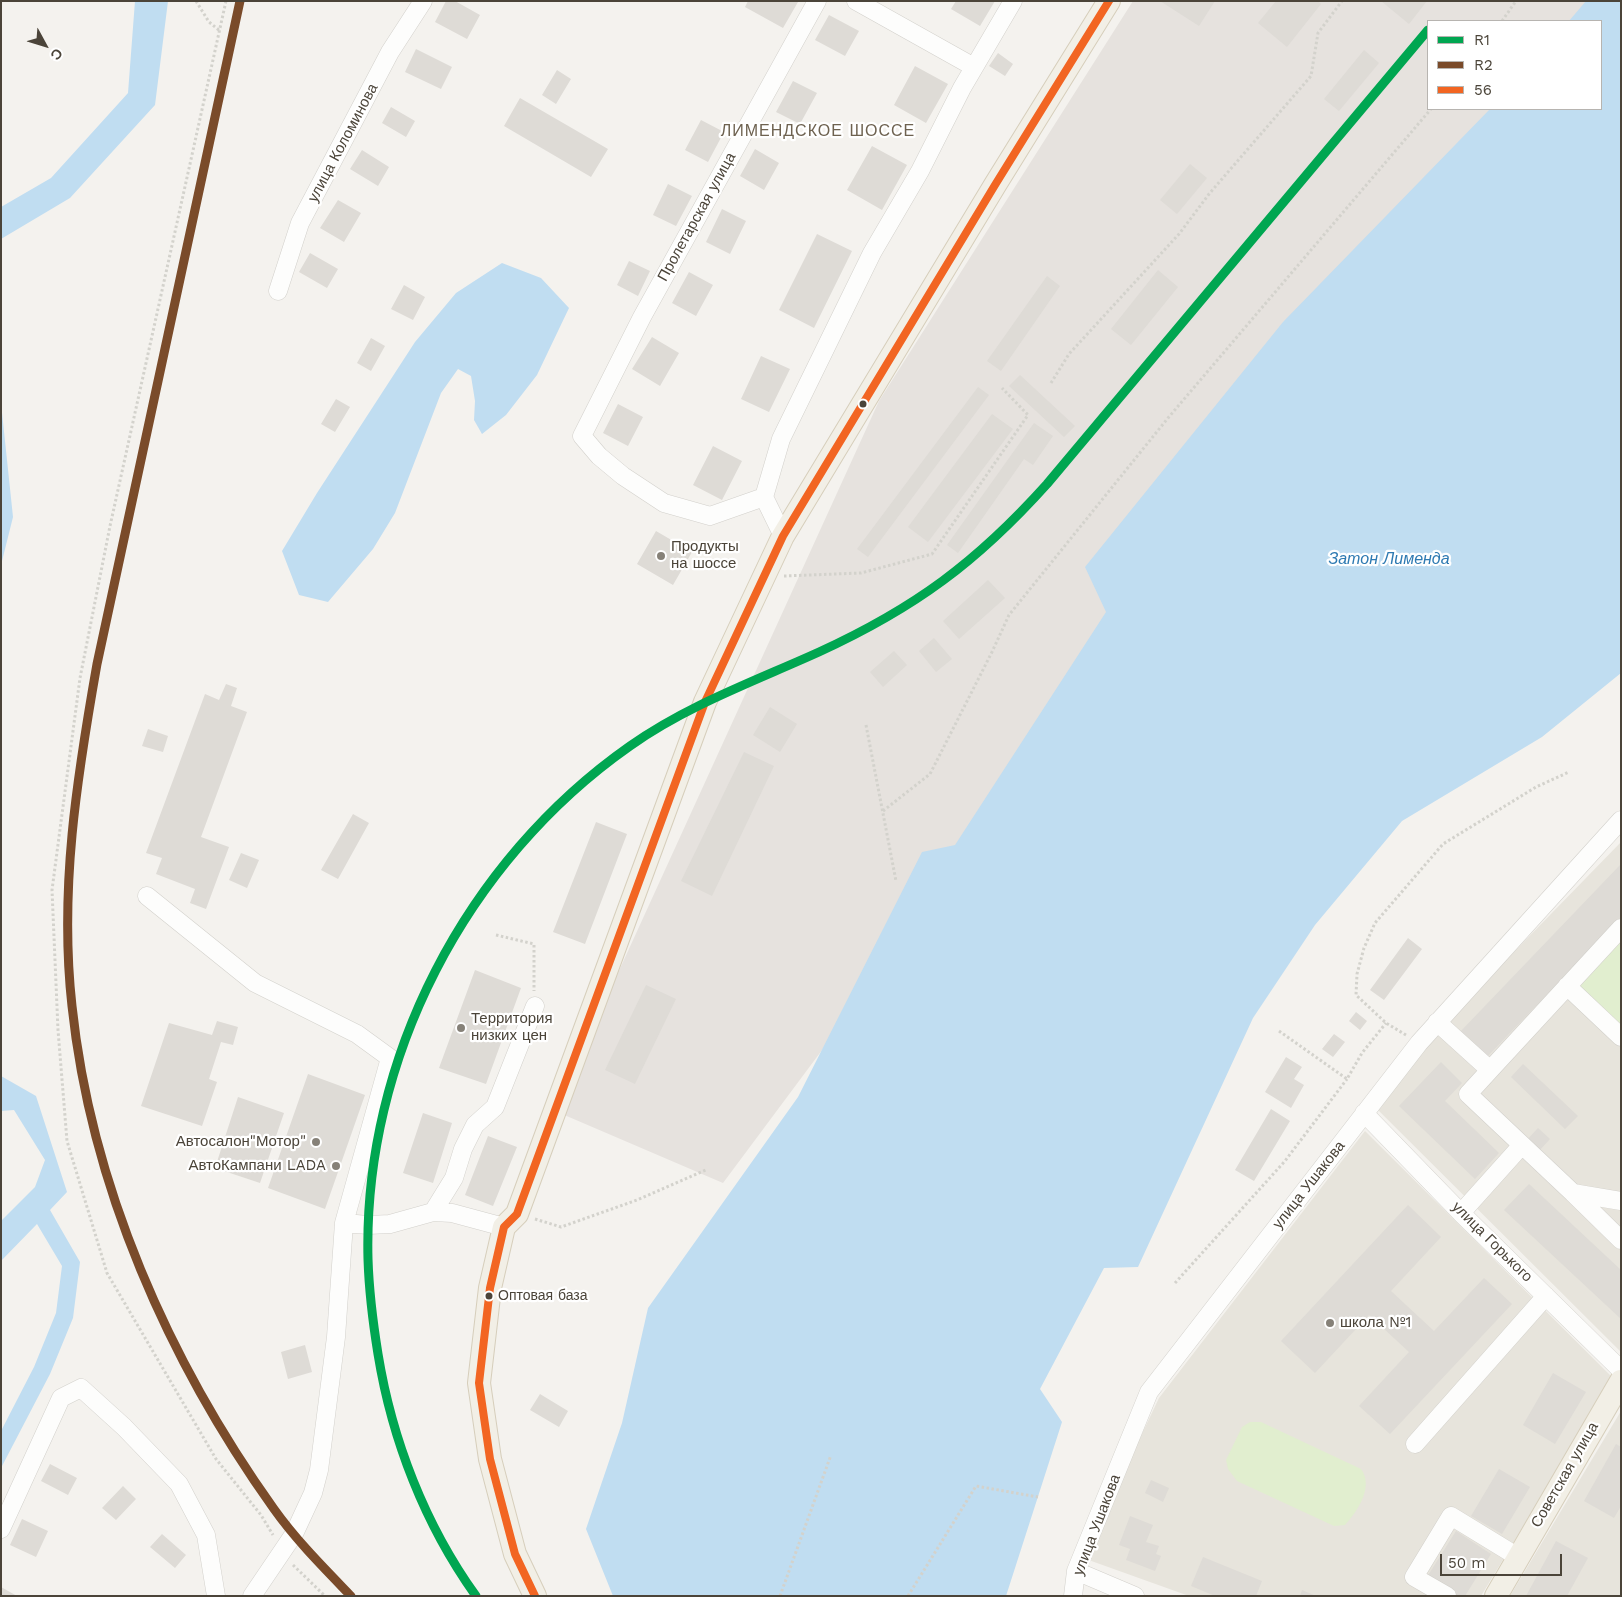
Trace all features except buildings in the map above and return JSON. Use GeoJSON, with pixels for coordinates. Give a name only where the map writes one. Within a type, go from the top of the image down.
{"type":"FeatureCollection","features":[{"type":"Feature","properties":{"kind":"main road"},"geometry":{"type":"LineString","coordinates":[[535,1596],[514,1554],[490,1459],[480,1382],[490,1288],[511,1220],[705,702],[766,576],[783,536],[995,185],[1109,1]]}},
{"type":"Feature","properties":{"kind":"main road","name":"Советская улица"},"geometry":{"type":"LineString","coordinates":[[1496,1596],[1621,1382]]}},
{"type":"Feature","properties":{"kind":"street","name":"улица Коломинова"},"geometry":{"type":"LineString","coordinates":[[278,292],[300,223],[390,52],[423,1]]}},
{"type":"Feature","properties":{"kind":"street","name":"Пролетарская улица"},"geometry":{"type":"LineString","coordinates":[[764,497],[710,516],[664,503],[617,471],[599,456],[582,436],[642,317],[817,1]]}},
{"type":"Feature","properties":{"kind":"street"},"geometry":{"type":"LineString","coordinates":[[856,1],[974,67]]}},
{"type":"Feature","properties":{"kind":"street"},"geometry":{"type":"LineString","coordinates":[[783,536],[764,497],[781,439],[863,271],[920,171],[974,67],[1013,1]]}},
{"type":"Feature","properties":{"kind":"street","name":"улица Ушакова"},"geometry":{"type":"LineString","coordinates":[[1073,1596],[1076,1571],[1149,1392],[1436,1022],[1621,820]]}},
{"type":"Feature","properties":{"kind":"street"},"geometry":{"type":"LineString","coordinates":[[147,896],[254,983],[357,1034],[390,1058],[344,1223],[336,1337],[319,1470],[313,1493],[304,1515],[252,1596]]}},
{"type":"Feature","properties":{"kind":"street"},"geometry":{"type":"LineString","coordinates":[[1621,928],[1468,1094],[1621,1240]]}},
{"type":"Feature","properties":{"kind":"street"},"geometry":{"type":"LineString","coordinates":[[1567,986],[1621,1037]]}},
{"type":"Feature","properties":{"kind":"street"},"geometry":{"type":"LineString","coordinates":[[433,1212],[454,1178],[463,1150],[475,1126],[495,1108],[535,1006]]}},
{"type":"Feature","properties":{"kind":"street"},"geometry":{"type":"LineString","coordinates":[[1436,1022],[1490,1070]]}},
{"type":"Feature","properties":{"kind":"street","name":"улица Горького"},"geometry":{"type":"LineString","coordinates":[[1364,1113],[1461,1213],[1621,1370]]}},
{"type":"Feature","properties":{"kind":"street"},"geometry":{"type":"LineString","coordinates":[[1461,1213],[1522,1145]]}},
{"type":"Feature","properties":{"kind":"street"},"geometry":{"type":"LineString","coordinates":[[1573,1193],[1621,1201]]}},
{"type":"Feature","properties":{"kind":"street"},"geometry":{"type":"LineString","coordinates":[[344,1223],[390,1224],[433,1212],[511,1220]]}},
{"type":"Feature","properties":{"kind":"street"},"geometry":{"type":"LineString","coordinates":[[1416,1444],[1546,1296]]}},
{"type":"Feature","properties":{"kind":"street"},"geometry":{"type":"LineString","coordinates":[[1,1529],[61,1398],[81,1388],[124,1427],[179,1484],[206,1535],[216,1596]]}},
{"type":"Feature","properties":{"kind":"street"},"geometry":{"type":"LineString","coordinates":[[1447,1596],[1414,1577],[1451,1516],[1518,1557]]}},
{"type":"Feature","properties":{"kind":"street"},"geometry":{"type":"LineString","coordinates":[[1076,1571],[1135,1596]]}},
{"type":"Feature","properties":{"kind":"path"},"geometry":{"type":"LineString","coordinates":[[196,1],[209,22],[220,31]]}},
{"type":"Feature","properties":{"kind":"path"},"geometry":{"type":"LineString","coordinates":[[226,1],[110,526],[80,678],[52,900],[58,1030],[67,1141],[107,1273],[216,1458],[261,1514],[281,1552],[324,1596]]}},
{"type":"Feature","properties":{"kind":"path"},"geometry":{"type":"LineString","coordinates":[[1051,382],[1069,354],[1179,234],[1209,194],[1311,76],[1318,33],[1342,1]]}},
{"type":"Feature","properties":{"kind":"path"},"geometry":{"type":"LineString","coordinates":[[1503,20],[1516,1]]}},
{"type":"Feature","properties":{"kind":"path"},"geometry":{"type":"LineString","coordinates":[[883,811],[930,774],[1009,615],[1168,418],[1430,110]]}},
{"type":"Feature","properties":{"kind":"path"},"geometry":{"type":"LineString","coordinates":[[766,576],[861,572],[932,554],[1028,415],[1002,388]]}},
{"type":"Feature","properties":{"kind":"path"},"geometry":{"type":"LineString","coordinates":[[866,725],[896,881]]}},
{"type":"Feature","properties":{"kind":"path"},"geometry":{"type":"LineString","coordinates":[[1419,1043],[1386,1023],[1356,995],[1357,974],[1364,948],[1375,923],[1443,844],[1536,787],[1569,772]]}},
{"type":"Feature","properties":{"kind":"path"},"geometry":{"type":"LineString","coordinates":[[496,935],[534,944],[535,1006]]}},
{"type":"Feature","properties":{"kind":"path"},"geometry":{"type":"LineString","coordinates":[[1175,1282],[1285,1161],[1347,1079],[1362,1053],[1386,1023]]}},
{"type":"Feature","properties":{"kind":"path"},"geometry":{"type":"LineString","coordinates":[[1278,1031],[1347,1079]]}},
{"type":"Feature","properties":{"kind":"path"},"geometry":{"type":"LineString","coordinates":[[511,1220],[561,1228],[637,1200],[706,1170]]}},
{"type":"Feature","properties":{"kind":"path"},"geometry":{"type":"LineString","coordinates":[[780,1596],[831,1454]]}},
{"type":"Feature","properties":{"kind":"path"},"geometry":{"type":"LineString","coordinates":[[908,1596],[976,1486],[1038,1497]]}},
{"type":"Feature","properties":{"kind":"shaded area"},"geometry":{"type":"Polygon","coordinates":[[[1133,1],[1603,1],[1589,20],[1427,20],[1427,110],[1522,110],[723,1183],[555,1111],[879,401],[1133,1]]]}},
{"type":"Feature","properties":{"kind":"shaded area"},"geometry":{"type":"Polygon","coordinates":[[[1621,842],[1621,1352],[1378,1110],[1441,1027],[1621,842]]]}},
{"type":"Feature","properties":{"kind":"shaded area"},"geometry":{"type":"Polygon","coordinates":[[[1365,1131],[1613,1378],[1481,1596],[1189,1596],[1083,1558],[1159,1398],[1365,1131]]]}},
{"type":"Feature","properties":{"kind":"shaded area"},"geometry":{"type":"Polygon","coordinates":[[[1621,1411],[1621,1596],[1510,1596],[1621,1411]]]}},
{"type":"Feature","properties":{"kind":"green space"},"geometry":{"type":"Polygon","coordinates":[[[1621,935],[1621,1028],[1576,984],[1621,935]]]}},
{"type":"Feature","properties":{"kind":"green space"},"geometry":{"type":"Polygon","coordinates":[[[1250,1422],[1261,1422],[1361,1469],[1366,1483],[1363,1498],[1355,1513],[1345,1525],[1334,1526],[1237,1481],[1228,1469],[1226,1460],[1242,1427],[1250,1422]]]}},
{"type":"Feature","properties":{"kind":"water"},"geometry":{"type":"Polygon","coordinates":[[[135,1],[168,1],[155,105],[70,198],[1,239],[1,207],[51,178],[128,93],[135,1]]]}},
{"type":"Feature","properties":{"kind":"water","name":"Затон Лименда"},"geometry":{"type":"Polygon","coordinates":[[[1586,1],[1621,1],[1621,673],[1542,737],[1402,821],[1315,925],[1253,1018],[1138,1267],[1104,1268],[1040,1389],[1062,1422],[1006,1596],[613,1596],[586,1529],[622,1423],[648,1308],[798,1097],[922,852],[955,845],[1106,612],[1085,567],[1283,322],[1489,110],[1602,110],[1602,20],[1570,20],[1586,1]]]}},
{"type":"Feature","properties":{"kind":"water"},"geometry":{"type":"Polygon","coordinates":[[[502,263],[541,278],[569,308],[537,375],[506,415],[482,434],[474,420],[475,401],[471,376],[458,369],[441,393],[395,513],[373,549],[328,602],[299,595],[282,551],[317,493],[415,342],[456,293],[502,263]]]}},
{"type":"Feature","properties":{"kind":"water"},"geometry":{"type":"Polygon","coordinates":[[[1,403],[13,517],[1,565],[1,403]]]}},
{"type":"Feature","properties":{"kind":"water"},"geometry":{"type":"Polygon","coordinates":[[[1,1076],[36,1096],[67,1192],[50,1210],[80,1262],[73,1318],[50,1374],[1,1468],[1,1431],[34,1367],[56,1313],[62,1266],[37,1224],[1,1261],[1,1221],[35,1187],[45,1160],[14,1110],[1,1111],[1,1076]]]}},
{"type":"Feature","properties":{"kind":"transit line","name":"R2"},"geometry":{"type":"LineString","coordinates":[[240,1],[97,664],[72,834],[69,877],[69,963],[72,1006],[82,1073],[97,1140],[117,1205],[141,1270],[169,1333],[201,1394],[236,1453],[274,1509],[311,1554],[351,1596]]}},
{"type":"Feature","properties":{"kind":"transit line","name":"56"},"geometry":{"type":"LineString","coordinates":[[535,1596],[515,1554],[490,1459],[479,1383],[490,1288],[504,1227],[517,1214],[705,702],[783,536],[995,185],[1109,1]]}},
{"type":"Feature","properties":{"kind":"transit line","name":"R1"},"geometry":{"type":"LineString","coordinates":[[476,1596],[458,1569],[426,1511],[402,1450],[392,1418],[378,1354],[369,1283],[368,1259],[371,1184],[384,1111],[405,1039],[436,971],[474,906],[519,847],[571,793],[630,746],[652,731],[698,706],[819,652],[885,618],[943,581],[995,537],[1047,484],[1427,31]]}},
{"type":"Feature","properties":{"kind":"place","name":"Продукты на шоссе"},"geometry":{"type":"Point","coordinates":[661,556]}},
{"type":"Feature","properties":{"kind":"place","name":"Территория низких цен"},"geometry":{"type":"Point","coordinates":[461,1028]}},
{"type":"Feature","properties":{"kind":"place","name":"Автосалон\"Мотор\""},"geometry":{"type":"Point","coordinates":[316,1142]}},
{"type":"Feature","properties":{"kind":"place","name":"АвтоКампани LADA"},"geometry":{"type":"Point","coordinates":[336,1166]}},
{"type":"Feature","properties":{"kind":"place","name":"Оптовая база"},"geometry":{"type":"Point","coordinates":[489,1296]}},
{"type":"Feature","properties":{"kind":"place","name":"школа №1"},"geometry":{"type":"Point","coordinates":[1330,1323]}},
{"type":"Feature","properties":{"kind":"district","name":"ЛИМЕНДСКОЕ ШОССЕ"},"geometry":{"type":"Point","coordinates":[818,131]}}]}
